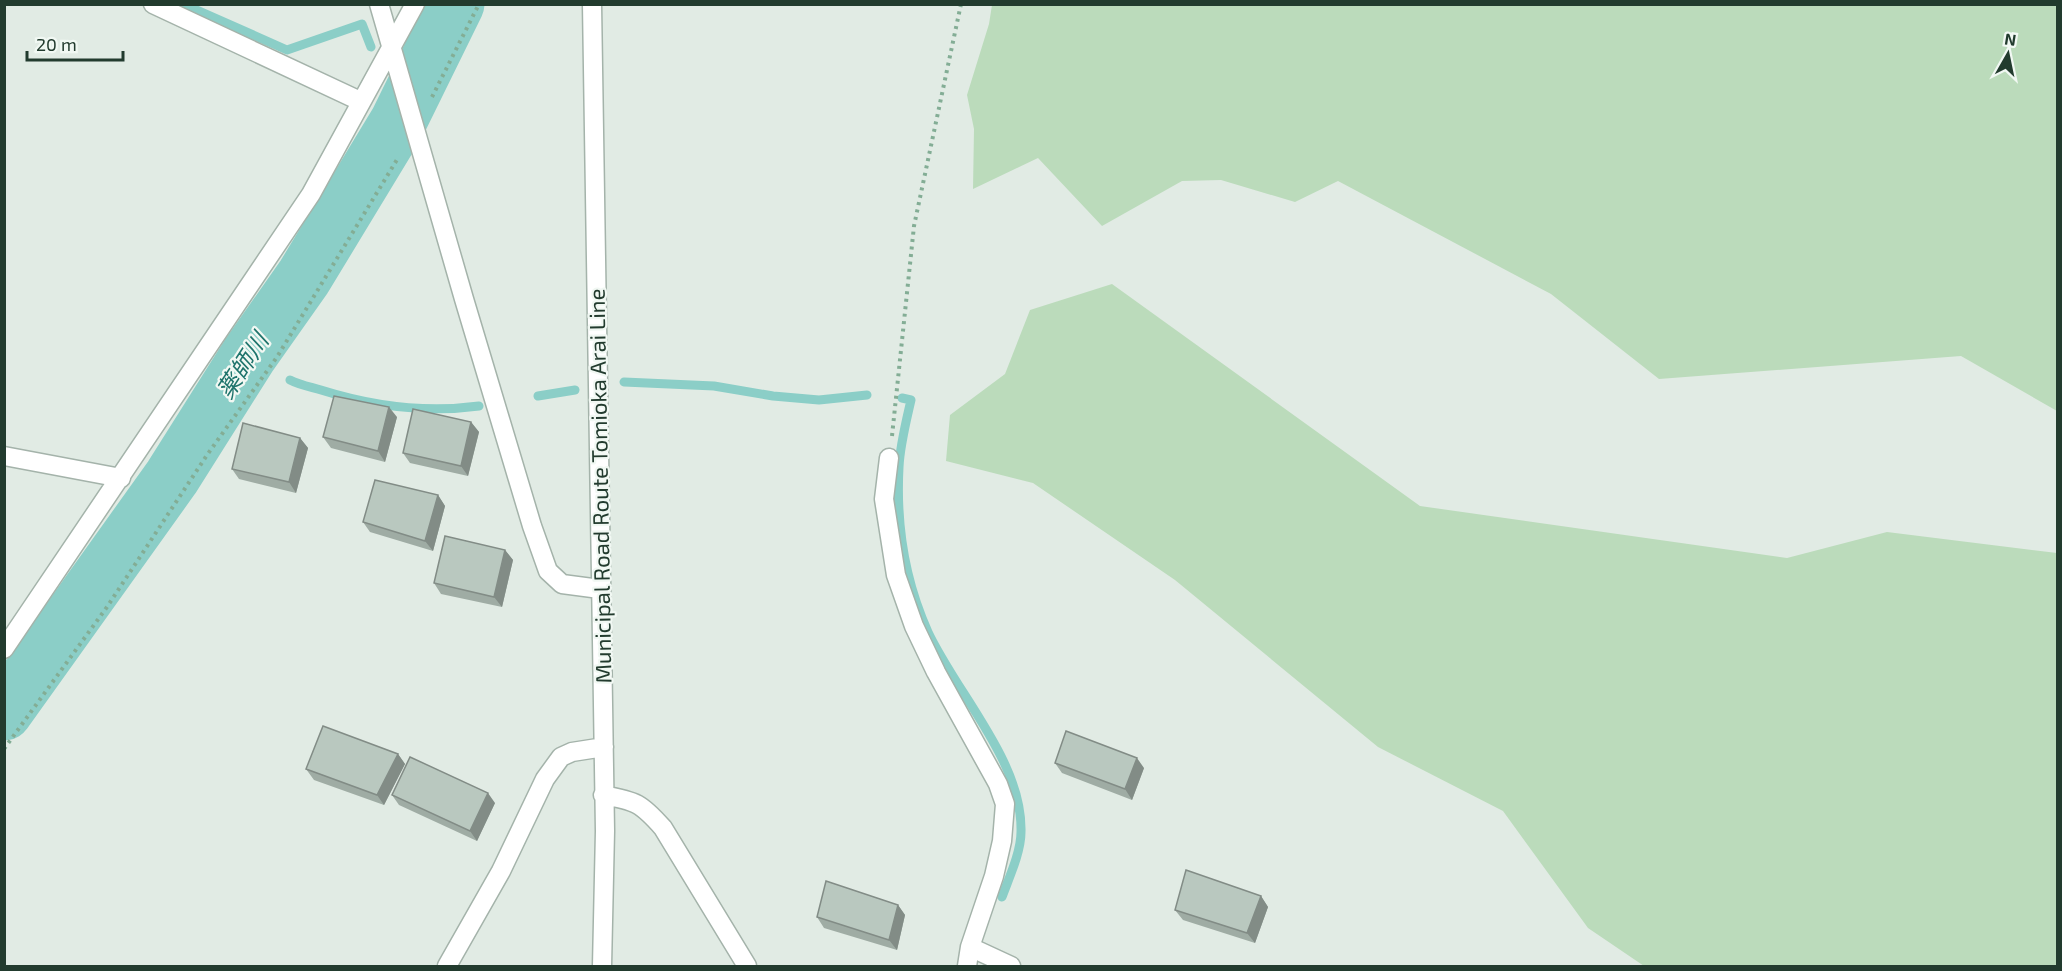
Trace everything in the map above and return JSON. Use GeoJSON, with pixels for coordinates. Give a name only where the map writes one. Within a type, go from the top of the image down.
{"type":"FeatureCollection","features":[{"type":"Feature","properties":{"kind":"street"},"geometry":{"type":"LineString","coordinates":[[153,4],[360,101]]}},
{"type":"Feature","properties":{"kind":"street"},"geometry":{"type":"LineString","coordinates":[[379,4],[532,526],[548,571],[562,584],[600,589]]}},
{"type":"Feature","properties":{"kind":"street"},"geometry":{"type":"LineString","coordinates":[[4,649],[311,194],[415,4]]}},
{"type":"Feature","properties":{"kind":"street","name":"Municipal Road Route Tomioka Arai Line"},"geometry":{"type":"LineString","coordinates":[[592,4],[605,831],[602,966]]}},
{"type":"Feature","properties":{"kind":"street"},"geometry":{"type":"LineString","coordinates":[[4,456],[121,478]]}},
{"type":"Feature","properties":{"kind":"street"},"geometry":{"type":"LineString","coordinates":[[889,458],[884,499],[896,575],[914,626],[936,672],[999,784],[1005,804],[1002,841],[994,876],[970,947],[967,966]]}},
{"type":"Feature","properties":{"kind":"street"},"geometry":{"type":"LineString","coordinates":[[447,966],[501,871],[545,779],[561,757],[572,752],[604,747]]}},
{"type":"Feature","properties":{"kind":"street"},"geometry":{"type":"LineString","coordinates":[[603,795],[630,800],[646,808],[663,828],[747,966]]}},
{"type":"Feature","properties":{"kind":"street"},"geometry":{"type":"LineString","coordinates":[[970,947],[1011,966]]}},
{"type":"Feature","properties":{"kind":"path"},"geometry":{"type":"LineString","coordinates":[[4,749],[107,607],[207,455],[277,357],[416,129],[479,4]]}},
{"type":"Feature","properties":{"kind":"path"},"geometry":{"type":"LineString","coordinates":[[889,458],[914,226],[961,4]]}},
{"type":"Feature","properties":{"kind":"green space"},"geometry":{"type":"Polygon","coordinates":[[[992,5],[2057,5],[2057,411],[1961,356],[1659,379],[1551,294],[1338,181],[1295,202],[1221,180],[1182,181],[1102,226],[1038,158],[973,189],[974,129],[967,95],[989,24],[992,5]]]}},
{"type":"Feature","properties":{"kind":"green space"},"geometry":{"type":"Polygon","coordinates":[[[1112,284],[1420,506],[1787,558],[1887,532],[2057,553],[2057,966],[1644,966],[1588,928],[1503,811],[1378,747],[1175,580],[1033,483],[946,461],[950,415],[1005,374],[1030,310],[1112,284]]]}},
{"type":"Feature","properties":{"kind":"building"},"geometry":{"type":"Polygon","coordinates":[[[334,396],[389,407],[378,451],[323,437],[334,396]]]}},
{"type":"Feature","properties":{"kind":"building"},"geometry":{"type":"Polygon","coordinates":[[[413,409],[471,422],[461,466],[403,453],[413,409]]]}},
{"type":"Feature","properties":{"kind":"building"},"geometry":{"type":"Polygon","coordinates":[[[243,423],[300,438],[289,482],[232,469],[243,423]]]}},
{"type":"Feature","properties":{"kind":"building"},"geometry":{"type":"Polygon","coordinates":[[[375,480],[438,495],[425,541],[363,522],[375,480]]]}},
{"type":"Feature","properties":{"kind":"building"},"geometry":{"type":"Polygon","coordinates":[[[445,536],[505,550],[494,597],[434,583],[445,536]]]}},
{"type":"Feature","properties":{"kind":"building"},"geometry":{"type":"Polygon","coordinates":[[[323,726],[398,754],[377,795],[306,769],[323,726]]]}},
{"type":"Feature","properties":{"kind":"building"},"geometry":{"type":"Polygon","coordinates":[[[1066,731],[1137,758],[1125,789],[1055,763],[1066,731]]]}},
{"type":"Feature","properties":{"kind":"building"},"geometry":{"type":"Polygon","coordinates":[[[410,757],[488,793],[470,831],[392,795],[410,757]]]}},
{"type":"Feature","properties":{"kind":"building"},"geometry":{"type":"Polygon","coordinates":[[[1186,870],[1261,896],[1247,933],[1175,910],[1186,870]]]}},
{"type":"Feature","properties":{"kind":"building"},"geometry":{"type":"Polygon","coordinates":[[[826,881],[898,905],[889,940],[817,917],[826,881]]]}},
{"type":"Feature","properties":{"kind":"waterway"},"geometry":{"type":"LineString","coordinates":[[183,4],[287,50],[362,24],[371,47]]}},
{"type":"Feature","properties":{"kind":"waterway","name":"薬師川"},"geometry":{"type":"LineString","coordinates":[[4,712],[172,477],[249,355],[304,277],[398,122],[456,4]]}},
{"type":"Feature","properties":{"kind":"waterway"},"geometry":{"type":"LineString","coordinates":[[393,107],[398,122]]}},
{"type":"Feature","properties":{"kind":"waterway"},"geometry":{"type":"LineString","coordinates":[[249,355],[261,363]]}},
{"type":"Feature","properties":{"kind":"waterway"},"geometry":{"type":"LineString","coordinates":[[290,380],[340,396],[400,407],[440,409],[479,406]]}},
{"type":"Feature","properties":{"kind":"waterway"},"geometry":{"type":"LineString","coordinates":[[624,382],[714,386],[773,396],[819,400],[867,395]]}},
{"type":"Feature","properties":{"kind":"waterway"},"geometry":{"type":"LineString","coordinates":[[538,396],[575,390]]}},
{"type":"Feature","properties":{"kind":"waterway"},"geometry":{"type":"LineString","coordinates":[[902,398],[911,400],[900,459],[899,509],[904,551],[913,593],[940,656],[1000,754],[1019,806],[1021,832],[1019,848],[1002,897]]}}]}
